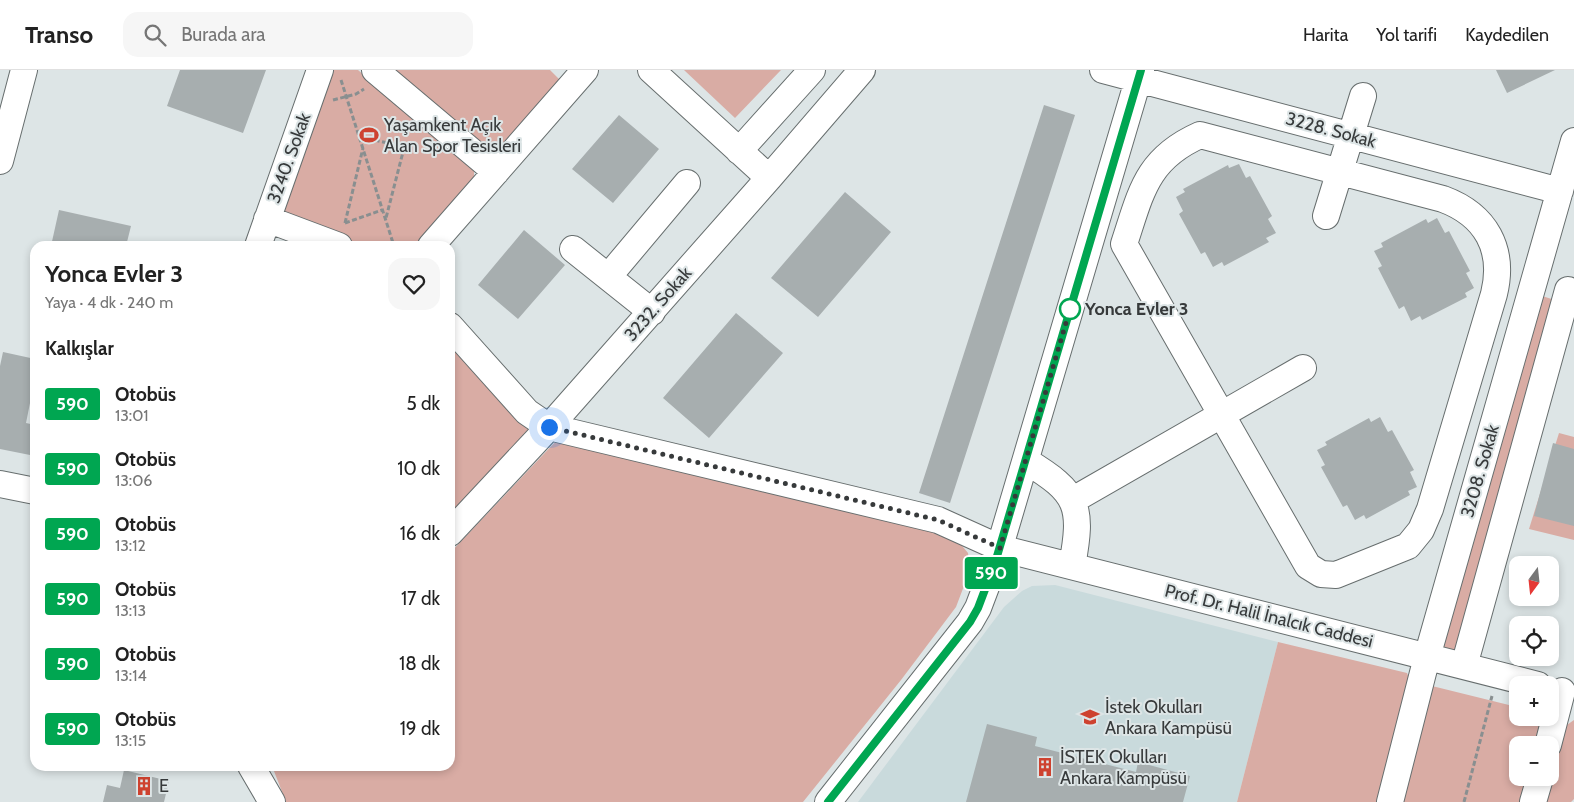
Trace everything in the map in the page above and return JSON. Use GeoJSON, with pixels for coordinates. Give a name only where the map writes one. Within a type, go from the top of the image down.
{"type":"FeatureCollection","features":[{"type":"Feature","properties":{"kind":"street"},"geometry":{"type":"LineString","coordinates":[[0,161],[24,70]]}},
{"type":"Feature","properties":{"kind":"street"},"geometry":{"type":"LineString","coordinates":[[651,70],[769,178]]}},
{"type":"Feature","properties":{"kind":"street"},"geometry":{"type":"LineString","coordinates":[[738,151],[812,70]]}},
{"type":"Feature","properties":{"kind":"street","name":"3232. Sokak"},"geometry":{"type":"LineString","coordinates":[[455,528],[549,427],[652,312],[862,70]]}},
{"type":"Feature","properties":{"kind":"street","name":"3228. Sokak"},"geometry":{"type":"LineString","coordinates":[[1103,70],[1139,75],[1352,136],[1560,191]]}},
{"type":"Feature","properties":{"kind":"street"},"geometry":{"type":"LineString","coordinates":[[435,241],[580,72]]}},
{"type":"Feature","properties":{"kind":"street","name":"3240. Sokak"},"geometry":{"type":"LineString","coordinates":[[260,241],[311,94],[330,75]]}},
{"type":"Feature","properties":{"kind":"street"},"geometry":{"type":"LineString","coordinates":[[828,802],[970,622],[984,594],[1026,461],[1139,75]]}},
{"type":"Feature","properties":{"kind":"street"},"geometry":{"type":"LineString","coordinates":[[371,77],[496,172]]}},
{"type":"Feature","properties":{"kind":"street"},"geometry":{"type":"LineString","coordinates":[[1326,216],[1363,96]]}},
{"type":"Feature","properties":{"kind":"street"},"geometry":{"type":"LineString","coordinates":[[1200,135],[1340,172],[1457,204],[1469,212],[1488,233],[1497,256],[1497,282],[1426,520],[1408,546],[1336,575],[1328,576],[1308,566],[1124,244],[1144,185],[1153,170],[1176,147],[1200,135]]}},
{"type":"Feature","properties":{"kind":"street","name":"3208. Sokak"},"geometry":{"type":"LineString","coordinates":[[1390,802],[1427,657],[1574,141]]}},
{"type":"Feature","properties":{"kind":"street"},"geometry":{"type":"LineString","coordinates":[[608,277],[687,183]]}},
{"type":"Feature","properties":{"kind":"street"},"geometry":{"type":"LineString","coordinates":[[267,219],[342,234]]}},
{"type":"Feature","properties":{"kind":"street"},"geometry":{"type":"LineString","coordinates":[[573,249],[652,312]]}},
{"type":"Feature","properties":{"kind":"street"},"geometry":{"type":"LineString","coordinates":[[1534,282],[1571,291]]}},
{"type":"Feature","properties":{"kind":"street","name":"3208. Sokak"},"geometry":{"type":"LineString","coordinates":[[1464,666],[1571,291]]}},
{"type":"Feature","properties":{"kind":"street"},"geometry":{"type":"LineString","coordinates":[[455,332],[527,412],[549,427]]}},
{"type":"Feature","properties":{"kind":"street"},"geometry":{"type":"LineString","coordinates":[[1073,500],[1303,368]]}},
{"type":"Feature","properties":{"kind":"street","name":"Prof. Dr. Halil İnalcık Caddesi"},"geometry":{"type":"LineString","coordinates":[[549,427],[938,520],[1000,548],[1509,677]]}},
{"type":"Feature","properties":{"kind":"street"},"geometry":{"type":"LineString","coordinates":[[1026,461],[1054,479],[1073,500],[1077,515],[1077,531],[1072,566]]}},
{"type":"Feature","properties":{"kind":"street"},"geometry":{"type":"LineString","coordinates":[[0,484],[30,490]]}},
{"type":"Feature","properties":{"kind":"street"},"geometry":{"type":"LineString","coordinates":[[254,771],[272,802]]}},
{"type":"Feature","properties":{"kind":"street"},"geometry":{"type":"LineString","coordinates":[[1533,802],[1538,786]]}},
{"type":"Feature","properties":{"kind":"path"},"geometry":{"type":"LineString","coordinates":[[330,75],[346,98],[392,241]]}},
{"type":"Feature","properties":{"kind":"path"},"geometry":{"type":"LineString","coordinates":[[311,94],[333,100],[346,98],[360,92],[371,77]]}},
{"type":"Feature","properties":{"kind":"path"},"geometry":{"type":"LineString","coordinates":[[359,136],[403,146],[404,148],[386,220]]}},
{"type":"Feature","properties":{"kind":"path"},"geometry":{"type":"LineString","coordinates":[[342,234],[363,148]]}},
{"type":"Feature","properties":{"kind":"path"},"geometry":{"type":"LineString","coordinates":[[1464,802],[1497,674]]}},
{"type":"Feature","properties":{"kind":"shaded area","name":"Yaşamkent Açık Alan Spor Tesisleri"},"geometry":{"type":"Polygon","coordinates":[[[330,70],[358,70],[474,171],[474,179],[419,241],[347,241],[282,217],[330,70]]]}},
{"type":"Feature","properties":{"kind":"shaded area","name":"Yaşamkent Açık Alan Spor Tesisleri"},"geometry":{"type":"Polygon","coordinates":[[[384,70],[550,70],[560,80],[492,159],[384,70]]]}},
{"type":"Feature","properties":{"kind":"shaded area"},"geometry":{"type":"Polygon","coordinates":[[[684,70],[781,70],[735,118],[684,70]]]}},
{"type":"Feature","properties":{"kind":"shaded area"},"geometry":{"type":"Polygon","coordinates":[[[1539,295],[1561,302],[1458,655],[1438,650],[1539,295]]]}},
{"type":"Feature","properties":{"kind":"shaded area"},"geometry":{"type":"Polygon","coordinates":[[[455,341],[534,430],[455,514],[455,341]]]}},
{"type":"Feature","properties":{"kind":"shaded area"},"geometry":{"type":"Polygon","coordinates":[[[1559,433],[1574,437],[1574,540],[1529,529],[1559,433]]]}},
{"type":"Feature","properties":{"kind":"shaded area"},"geometry":{"type":"Polygon","coordinates":[[[558,439],[949,530],[968,553],[970,570],[956,607],[901,680],[803,802],[286,802],[274,771],[455,771],[455,548],[558,439]]]}},
{"type":"Feature","properties":{"kind":"shaded area","name":"İstek Okulları Ankara Kampüsü"},"geometry":{"type":"Polygon","coordinates":[[[1055,585],[1278,642],[1237,802],[858,802],[1004,607],[1022,591],[1032,586],[1055,585]]]}},
{"type":"Feature","properties":{"kind":"shaded area"},"geometry":{"type":"Polygon","coordinates":[[[1278,642],[1407,673],[1411,683],[1380,802],[1237,802],[1278,642]]]}},
{"type":"Feature","properties":{"kind":"shaded area"},"geometry":{"type":"Polygon","coordinates":[[[1428,685],[1509,705],[1509,726],[1542,726],[1539,736],[1509,736],[1509,786],[1527,786],[1523,802],[1399,802],[1428,685]]]}},
{"type":"Feature","properties":{"kind":"shaded area"},"geometry":{"type":"Polygon","coordinates":[[[1574,720],[1574,799],[1571,802],[1543,802],[1547,786],[1559,786],[1559,737],[1561,729],[1574,720]]]}},
{"type":"Feature","properties":{"kind":"building"},"geometry":{"type":"Polygon","coordinates":[[[180,70],[266,70],[243,133],[167,106],[180,70]]]}},
{"type":"Feature","properties":{"kind":"building"},"geometry":{"type":"Polygon","coordinates":[[[1496,70],[1555,70],[1507,93],[1496,70]]]}},
{"type":"Feature","properties":{"kind":"building"},"geometry":{"type":"Polygon","coordinates":[[[1044,105],[1075,115],[950,503],[919,493],[1044,105]]]}},
{"type":"Feature","properties":{"kind":"building"},"geometry":{"type":"Polygon","coordinates":[[[619,115],[659,149],[613,203],[572,169],[619,115]]]}},
{"type":"Feature","properties":{"kind":"building"},"geometry":{"type":"Polygon","coordinates":[[[1239,164],[1246,178],[1250,176],[1272,216],[1268,219],[1276,233],[1266,238],[1269,242],[1224,266],[1222,262],[1213,267],[1205,252],[1201,254],[1179,214],[1183,211],[1176,197],[1185,192],[1183,189],[1228,165],[1229,168],[1239,164]]]}},
{"type":"Feature","properties":{"kind":"building"},"geometry":{"type":"Polygon","coordinates":[[[845,192],[891,232],[818,317],[771,278],[845,192]]]}},
{"type":"Feature","properties":{"kind":"building"},"geometry":{"type":"Polygon","coordinates":[[[59,210],[131,226],[127,241],[52,241],[59,210]]]}},
{"type":"Feature","properties":{"kind":"building"},"geometry":{"type":"Polygon","coordinates":[[[1437,218],[1445,233],[1449,231],[1470,271],[1466,273],[1474,288],[1465,293],[1467,297],[1422,320],[1420,316],[1411,321],[1404,306],[1399,309],[1378,268],[1382,266],[1374,251],[1383,247],[1381,243],[1426,219],[1428,223],[1437,218]]]}},
{"type":"Feature","properties":{"kind":"building"},"geometry":{"type":"Polygon","coordinates":[[[524,230],[565,265],[518,319],[478,285],[524,230]]]}},
{"type":"Feature","properties":{"kind":"building"},"geometry":{"type":"Polygon","coordinates":[[[736,313],[783,353],[709,438],[663,398],[736,313]]]}},
{"type":"Feature","properties":{"kind":"building"},"geometry":{"type":"Polygon","coordinates":[[[3,352],[30,358],[30,403],[26,423],[30,424],[30,455],[0,449],[0,366],[3,352]]]}},
{"type":"Feature","properties":{"kind":"building"},"geometry":{"type":"Polygon","coordinates":[[[1380,417],[1388,432],[1392,430],[1414,470],[1410,472],[1417,487],[1408,491],[1410,495],[1366,519],[1364,515],[1355,520],[1347,505],[1343,507],[1321,467],[1325,465],[1317,450],[1327,445],[1325,442],[1369,418],[1371,422],[1380,417]]]}},
{"type":"Feature","properties":{"kind":"building"},"geometry":{"type":"Polygon","coordinates":[[[1553,443],[1574,449],[1574,526],[1534,516],[1553,443]]]}},
{"type":"Feature","properties":{"kind":"building","name":"İSTEK Okulları Ankara Kampüsü"},"geometry":{"type":"Polygon","coordinates":[[[987,724],[1037,737],[1035,746],[1136,772],[1138,762],[1190,776],[1183,802],[966,802],[987,724]]]}},
{"type":"Feature","properties":{"kind":"building","name":"E"},"geometry":{"type":"Polygon","coordinates":[[[124,771],[169,781],[164,802],[103,802],[107,785],[120,788],[124,771]]]}},
{"type":"Feature","properties":{"kind":"bus line","name":"590"},"geometry":{"type":"LineString","coordinates":[[828,802],[970,622],[978,608],[995,563],[1141,70]]}},
{"type":"Feature","properties":{"kind":"place","name":"Yaşamkent Açık Alan Spor Tesisleri"},"geometry":{"type":"Point","coordinates":[369,135]}},
{"type":"Feature","properties":{"kind":"place","name":"Yonca Evler 3"},"geometry":{"type":"Point","coordinates":[1070,309]}},
{"type":"Feature","properties":{"kind":"place","name":"İstek Okulları Ankara Kampüsü"},"geometry":{"type":"Point","coordinates":[1090,717]}},
{"type":"Feature","properties":{"kind":"place","name":"İSTEK Okulları Ankara Kampüsü"},"geometry":{"type":"Point","coordinates":[1045,767]}},
{"type":"Feature","properties":{"kind":"place","name":"E"},"geometry":{"type":"Point","coordinates":[144,786]}},
{"type":"Feature","properties":{"kind":"route"},"geometry":{"type":"LineString","coordinates":[[549,427],[576,435],[938,520],[951,524],[986,543],[1000,548],[1070,309]]}}]}
